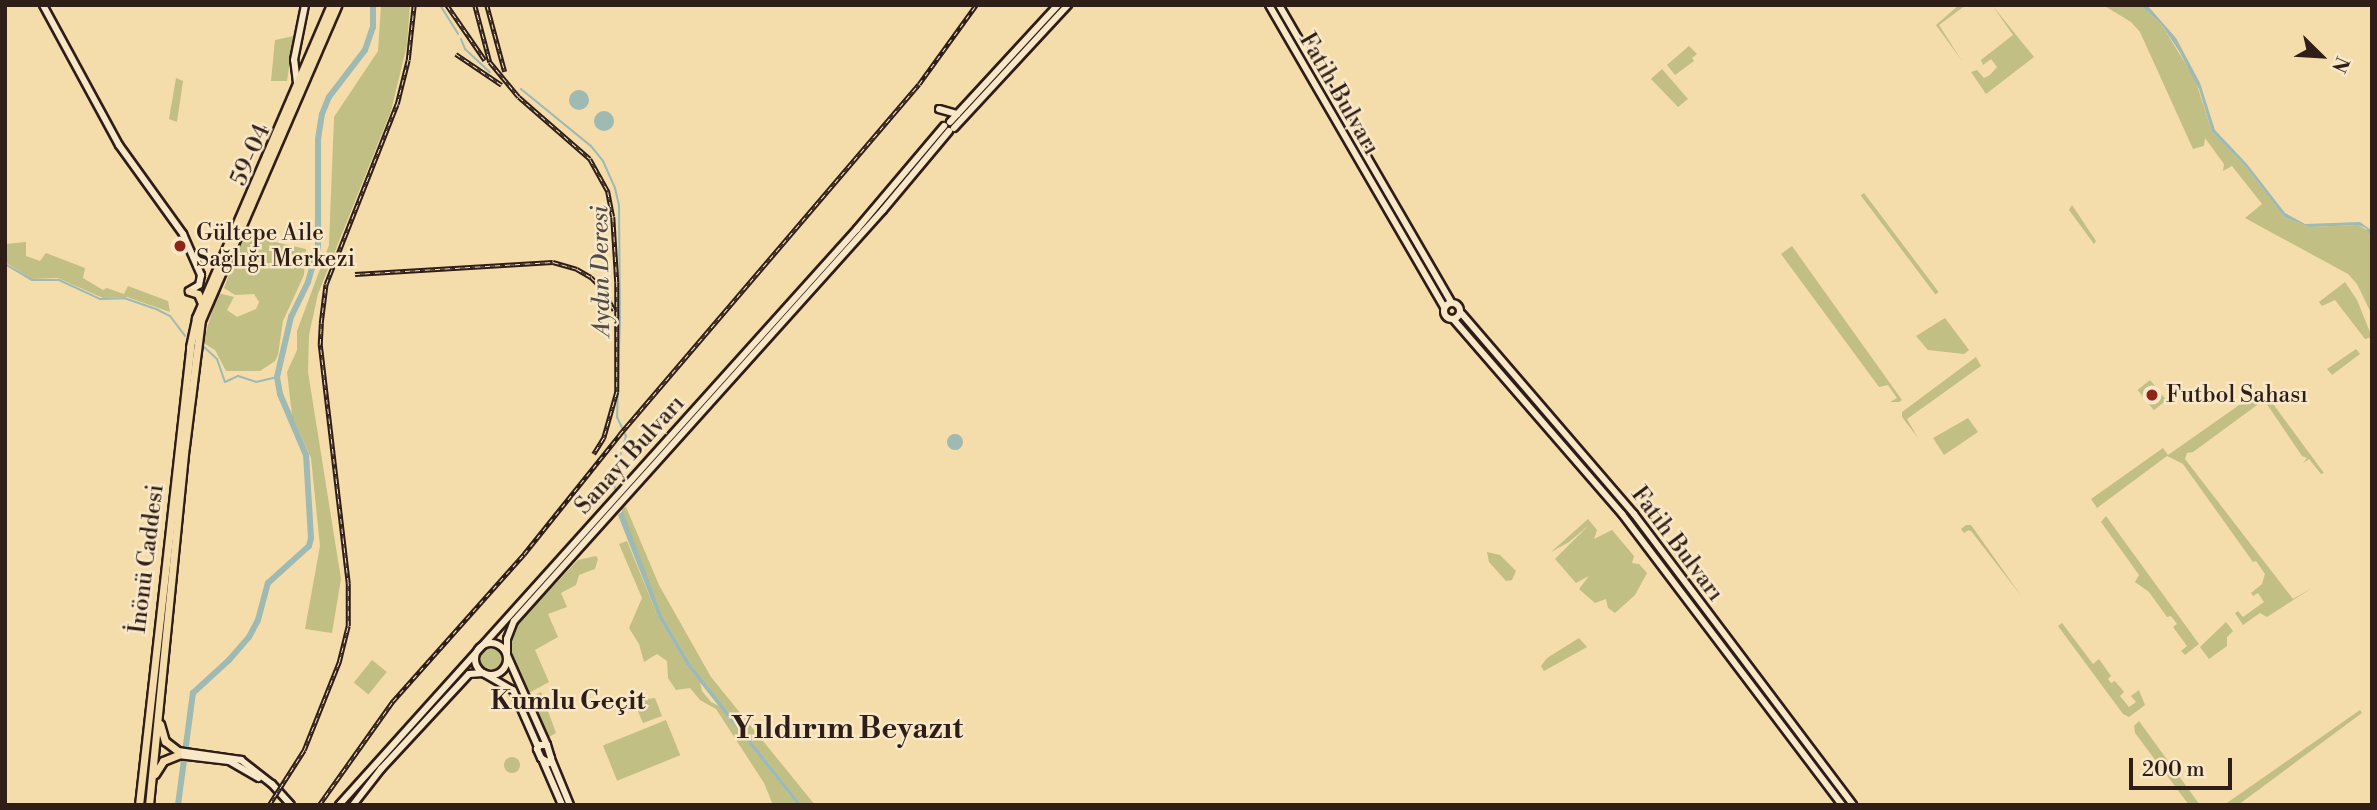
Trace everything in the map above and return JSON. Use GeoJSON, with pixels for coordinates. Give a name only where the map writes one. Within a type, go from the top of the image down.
{"type":"FeatureCollection","features":[{"type":"Feature","properties":{"kind":"main road"},"geometry":{"type":"LineString","coordinates":[[43,5],[105,123],[183,234],[208,286]]}},
{"type":"Feature","properties":{"kind":"main road"},"geometry":{"type":"LineString","coordinates":[[297,83],[294,61],[305,5]]}},
{"type":"Feature","properties":{"kind":"main road","name":"59-04"},"geometry":{"type":"LineString","coordinates":[[205,299],[213,273],[331,5]]}},
{"type":"Feature","properties":{"kind":"main road","name":"59-04"},"geometry":{"type":"LineString","coordinates":[[205,299],[337,5]]}},
{"type":"Feature","properties":{"kind":"main road","name":"Sanayi Bulvarı"},"geometry":{"type":"LineString","coordinates":[[507,654],[507,639],[518,616],[631,494],[883,210],[957,114],[1058,5]]}},
{"type":"Feature","properties":{"kind":"main road","name":"Sanayi Bulvarı"},"geometry":{"type":"LineString","coordinates":[[339,805],[949,127],[1068,5]]}},
{"type":"Feature","properties":{"kind":"main road","name":"Fatih Bulvarı"},"geometry":{"type":"LineString","coordinates":[[1269,5],[1447,316],[1454,320],[1622,514],[1842,805]]}},
{"type":"Feature","properties":{"kind":"main road","name":"Fatih Bulvarı"},"geometry":{"type":"LineString","coordinates":[[1279,5],[1451,302],[1627,506],[1853,805]]}},
{"type":"Feature","properties":{"kind":"main road"},"geometry":{"type":"LineString","coordinates":[[939,109],[957,114]]}},
{"type":"Feature","properties":{"kind":"main road"},"geometry":{"type":"LineString","coordinates":[[201,275],[208,277],[213,273]]}},
{"type":"Feature","properties":{"kind":"main road"},"geometry":{"type":"LineString","coordinates":[[190,291],[198,287],[201,275]]}},
{"type":"Feature","properties":{"kind":"main road"},"geometry":{"type":"LineString","coordinates":[[190,291],[205,299]]}},
{"type":"Feature","properties":{"kind":"main road","name":"İnönü Caddesi"},"geometry":{"type":"LineString","coordinates":[[139,805],[194,344],[205,299]]}},
{"type":"Feature","properties":{"kind":"main road"},"geometry":{"type":"LineString","coordinates":[[1444,307],[1451,302]]}},
{"type":"Feature","properties":{"kind":"main road"},"geometry":{"type":"LineString","coordinates":[[1454,320],[1462,314]]}},
{"type":"Feature","properties":{"kind":"main road","name":"İnönü Caddesi"},"geometry":{"type":"LineString","coordinates":[[149,805],[194,344]]}},
{"type":"Feature","properties":{"kind":"main road"},"geometry":{"type":"LineString","coordinates":[[625,488],[631,494]]}},
{"type":"Feature","properties":{"kind":"main road"},"geometry":{"type":"LineString","coordinates":[[619,495],[624,501]]}},
{"type":"Feature","properties":{"kind":"main road"},"geometry":{"type":"LineString","coordinates":[[562,805],[513,690],[483,673],[476,662],[480,648],[495,644],[507,654],[570,805]]}},
{"type":"Feature","properties":{"kind":"main road"},"geometry":{"type":"LineString","coordinates":[[353,805],[381,769],[469,674],[494,675],[503,670],[507,654]]}},
{"type":"Feature","properties":{"kind":"main road"},"geometry":{"type":"LineString","coordinates":[[1748,682],[1758,681]]}},
{"type":"Feature","properties":{"kind":"main road"},"geometry":{"type":"LineString","coordinates":[[158,713],[162,735],[178,753]]}},
{"type":"Feature","properties":{"kind":"main road"},"geometry":{"type":"LineString","coordinates":[[538,747],[547,745]]}},
{"type":"Feature","properties":{"kind":"main road"},"geometry":{"type":"LineString","coordinates":[[144,749],[241,760],[272,784],[288,805]]}},
{"type":"Feature","properties":{"kind":"main road"},"geometry":{"type":"LineString","coordinates":[[150,791],[157,768],[163,761],[178,753]]}},
{"type":"Feature","properties":{"kind":"main road"},"geometry":{"type":"LineString","coordinates":[[543,761],[549,762],[551,759]]}},
{"type":"Feature","properties":{"kind":"shaded area"},"geometry":{"type":"Polygon","coordinates":[[[381,5],[410,5],[407,45],[391,111],[318,294],[309,335],[308,372],[341,579],[332,633],[305,629],[320,546],[311,458],[292,415],[287,372],[297,350],[297,331],[329,245],[334,117],[378,51],[381,5]]]}},
{"type":"Feature","properties":{"kind":"shaded area"},"geometry":{"type":"Polygon","coordinates":[[[1959,5],[1966,5],[1939,25],[1962,61],[1936,25],[1959,5]]]}},
{"type":"Feature","properties":{"kind":"shaded area"},"geometry":{"type":"Polygon","coordinates":[[[1992,5],[2034,57],[1986,94],[1971,72],[1977,70],[1984,78],[1990,75],[1997,67],[1991,59],[1983,65],[1981,60],[2013,35],[1992,5]]]}},
{"type":"Feature","properties":{"kind":"shaded area"},"geometry":{"type":"Polygon","coordinates":[[[2103,5],[2140,5],[2161,24],[2195,79],[2212,132],[2246,167],[2284,217],[2309,227],[2358,225],[2369,231],[2372,238],[2372,315],[2357,284],[2348,274],[2245,218],[2262,204],[2232,166],[2223,171],[2224,164],[2205,138],[2204,146],[2193,149],[2140,32],[2131,22],[2103,5]]]}},
{"type":"Feature","properties":{"kind":"shaded area"},"geometry":{"type":"Polygon","coordinates":[[[294,36],[287,81],[271,81],[275,40],[294,36]]]}},
{"type":"Feature","properties":{"kind":"shaded area"},"geometry":{"type":"Polygon","coordinates":[[[1296,41],[1380,187],[1379,189],[1293,43],[1296,41]]]}},
{"type":"Feature","properties":{"kind":"shaded area"},"geometry":{"type":"Polygon","coordinates":[[[1689,46],[1697,54],[1692,58],[1694,61],[1675,75],[1667,65],[1689,46]]]}},
{"type":"Feature","properties":{"kind":"shaded area"},"geometry":{"type":"Polygon","coordinates":[[[1662,69],[1688,99],[1678,107],[1651,79],[1662,69]]]}},
{"type":"Feature","properties":{"kind":"shaded area"},"geometry":{"type":"Polygon","coordinates":[[[176,78],[183,81],[177,122],[169,119],[176,78]]]}},
{"type":"Feature","properties":{"kind":"shaded area"},"geometry":{"type":"Polygon","coordinates":[[[1864,193],[1939,292],[1935,294],[1861,195],[1864,193]]]}},
{"type":"Feature","properties":{"kind":"shaded area"},"geometry":{"type":"Polygon","coordinates":[[[1382,195],[1445,298],[1444,301],[1382,195]]]}},
{"type":"Feature","properties":{"kind":"shaded area"},"geometry":{"type":"Polygon","coordinates":[[[2072,205],[2096,241],[2094,244],[2069,210],[2072,205]]]}},
{"type":"Feature","properties":{"kind":"shaded area"},"geometry":{"type":"Polygon","coordinates":[[[244,235],[306,249],[304,275],[283,321],[275,361],[260,371],[226,371],[215,350],[205,344],[205,335],[218,293],[234,297],[227,310],[237,317],[256,309],[259,302],[254,294],[235,295],[224,288],[244,235]]]}},
{"type":"Feature","properties":{"kind":"shaded area"},"geometry":{"type":"Polygon","coordinates":[[[26,242],[26,256],[40,261],[46,253],[85,268],[83,278],[103,290],[107,288],[124,294],[128,286],[168,301],[170,312],[127,297],[103,298],[58,278],[31,279],[5,262],[5,244],[26,242]]]}},
{"type":"Feature","properties":{"kind":"shaded area"},"geometry":{"type":"Polygon","coordinates":[[[1792,246],[1902,400],[1890,402],[1897,398],[1888,385],[1879,387],[1781,254],[1792,246]]]}},
{"type":"Feature","properties":{"kind":"shaded area"},"geometry":{"type":"Polygon","coordinates":[[[2345,282],[2357,300],[2372,337],[2365,339],[2335,300],[2322,306],[2319,302],[2345,282]]]}},
{"type":"Feature","properties":{"kind":"shaded area"},"geometry":{"type":"Polygon","coordinates":[[[1945,318],[1969,350],[1964,354],[1928,350],[1916,336],[1945,318]]]}},
{"type":"Feature","properties":{"kind":"shaded area"},"geometry":{"type":"Polygon","coordinates":[[[2356,349],[2360,354],[2332,375],[2327,369],[2356,349]]]}},
{"type":"Feature","properties":{"kind":"shaded area"},"geometry":{"type":"Polygon","coordinates":[[[1490,350],[1675,573],[1850,805],[1843,805],[1663,565],[1485,351],[1490,350]]]}},
{"type":"Feature","properties":{"kind":"shaded area"},"geometry":{"type":"Polygon","coordinates":[[[1976,357],[1981,366],[1907,419],[1918,438],[1902,417],[1902,412],[1976,357]]]}},
{"type":"Feature","properties":{"kind":"shaded area","name":"Futbol Sahası"},"geometry":{"type":"Polygon","coordinates":[[[2150,380],[2166,400],[2154,410],[2138,390],[2150,380]]]}},
{"type":"Feature","properties":{"kind":"shaded area"},"geometry":{"type":"Polygon","coordinates":[[[2262,389],[2324,473],[2321,474],[2309,459],[2303,463],[2307,458],[2302,456],[2264,400],[2193,452],[2187,453],[2185,459],[2293,599],[2312,588],[2267,617],[2260,613],[2243,625],[2235,613],[2238,611],[2243,617],[2264,602],[2258,593],[2253,596],[2251,593],[2262,584],[2265,574],[2256,561],[2253,562],[2183,464],[2167,456],[2097,508],[2091,499],[2163,448],[2168,455],[2262,389]]]}},
{"type":"Feature","properties":{"kind":"shaded area"},"geometry":{"type":"Polygon","coordinates":[[[1968,418],[1978,432],[1944,455],[1933,438],[1968,418]]]}},
{"type":"Feature","properties":{"kind":"shaded area"},"geometry":{"type":"Polygon","coordinates":[[[626,507],[659,585],[711,677],[815,805],[802,805],[690,663],[662,615],[621,508],[626,507]]]}},
{"type":"Feature","properties":{"kind":"shaded area"},"geometry":{"type":"Polygon","coordinates":[[[2106,516],[2199,644],[2185,655],[2181,651],[2187,646],[2173,627],[2177,624],[2171,616],[2167,617],[2149,592],[2135,582],[2139,575],[2101,522],[2106,516]]]}},
{"type":"Feature","properties":{"kind":"shaded area"},"geometry":{"type":"Polygon","coordinates":[[[1588,519],[1597,530],[1594,539],[1612,530],[1634,556],[1632,563],[1639,564],[1647,573],[1635,595],[1615,613],[1608,608],[1606,599],[1595,603],[1579,589],[1589,576],[1576,583],[1555,559],[1589,525],[1569,542],[1551,552],[1588,519]]]}},
{"type":"Feature","properties":{"kind":"shaded area"},"geometry":{"type":"Polygon","coordinates":[[[1971,525],[2022,597],[1972,532],[1969,530],[1964,533],[1961,529],[1971,525]]]}},
{"type":"Feature","properties":{"kind":"shaded area"},"geometry":{"type":"Polygon","coordinates":[[[627,541],[658,617],[687,666],[700,682],[702,691],[711,702],[719,706],[797,805],[773,805],[764,783],[716,709],[700,700],[690,688],[676,690],[668,678],[667,661],[657,654],[644,662],[639,644],[629,628],[642,598],[619,544],[627,541]]]}},
{"type":"Feature","properties":{"kind":"shaded area"},"geometry":{"type":"Polygon","coordinates":[[[1487,552],[1500,555],[1516,571],[1512,580],[1506,581],[1489,562],[1487,552]]]}},
{"type":"Feature","properties":{"kind":"shaded area"},"geometry":{"type":"Polygon","coordinates":[[[596,556],[598,559],[595,569],[579,575],[576,585],[561,593],[567,607],[548,614],[558,637],[535,650],[549,682],[527,694],[510,656],[512,630],[578,560],[596,556]]]}},
{"type":"Feature","properties":{"kind":"shaded area"},"geometry":{"type":"Polygon","coordinates":[[[2226,622],[2233,631],[2227,637],[2227,646],[2209,659],[2200,647],[2226,622]]]}},
{"type":"Feature","properties":{"kind":"shaded area"},"geometry":{"type":"Polygon","coordinates":[[[2062,623],[2093,664],[2099,659],[2111,676],[2108,679],[2111,683],[2115,681],[2124,692],[2120,696],[2129,707],[2136,702],[2131,696],[2139,690],[2145,705],[2129,717],[2123,714],[2058,626],[2062,623]]]}},
{"type":"Feature","properties":{"kind":"shaded area"},"geometry":{"type":"Polygon","coordinates":[[[1579,638],[1587,647],[1544,671],[1541,666],[1547,658],[1579,638]]]}},
{"type":"Feature","properties":{"kind":"shaded area"},"geometry":{"type":"Polygon","coordinates":[[[492,646],[501,650],[505,659],[501,668],[492,672],[483,668],[479,659],[483,650],[492,646]]]}},
{"type":"Feature","properties":{"kind":"shaded area"},"geometry":{"type":"Polygon","coordinates":[[[372,660],[387,672],[369,694],[354,683],[372,660]]]}},
{"type":"Feature","properties":{"kind":"shaded area"},"geometry":{"type":"Polygon","coordinates":[[[473,662],[476,669],[462,675],[351,805],[343,805],[473,662]]]}},
{"type":"Feature","properties":{"kind":"shaded area"},"geometry":{"type":"Polygon","coordinates":[[[541,692],[556,733],[549,737],[543,731],[529,698],[541,692]]]}},
{"type":"Feature","properties":{"kind":"shaded area"},"geometry":{"type":"Polygon","coordinates":[[[643,696],[646,699],[655,698],[662,716],[643,723],[633,700],[643,696]]]}},
{"type":"Feature","properties":{"kind":"shaded area"},"geometry":{"type":"Polygon","coordinates":[[[2360,710],[2362,713],[2238,805],[2224,805],[2360,710]]]}},
{"type":"Feature","properties":{"kind":"shaded area"},"geometry":{"type":"Polygon","coordinates":[[[666,720],[680,755],[617,781],[603,745],[666,720]]]}},
{"type":"Feature","properties":{"kind":"shaded area"},"geometry":{"type":"Polygon","coordinates":[[[2139,721],[2200,805],[2189,805],[2135,733],[2134,726],[2139,721]]]}},
{"type":"Feature","properties":{"kind":"shaded area"},"geometry":{"type":"Polygon","coordinates":[[[509,757],[515,757],[520,765],[518,771],[509,773],[504,768],[504,762],[509,757]]]}},
{"type":"Feature","properties":{"kind":"water"},"geometry":{"type":"Polygon","coordinates":[[[2140,5],[2147,5],[2176,38],[2200,83],[2215,130],[2247,164],[2285,213],[2305,224],[2360,222],[2371,230],[2372,238],[2366,228],[2358,225],[2309,227],[2284,217],[2246,167],[2212,132],[2199,89],[2179,51],[2161,24],[2140,5]]]}},
{"type":"Feature","properties":{"kind":"water"},"geometry":{"type":"Polygon","coordinates":[[[579,90],[586,93],[589,100],[586,107],[579,110],[572,107],[569,100],[572,93],[579,90]]]}},
{"type":"Feature","properties":{"kind":"water"},"geometry":{"type":"Polygon","coordinates":[[[604,111],[611,114],[614,121],[611,128],[604,131],[597,128],[594,121],[597,114],[604,111]]]}},
{"type":"Feature","properties":{"kind":"water"},"geometry":{"type":"Polygon","coordinates":[[[952,434],[958,434],[963,442],[961,448],[952,450],[947,445],[947,439],[952,434]]]}},
{"type":"Feature","properties":{"kind":"water"},"geometry":{"type":"Polygon","coordinates":[[[623,511],[662,615],[690,663],[802,805],[797,805],[687,666],[658,617],[618,515],[623,511]]]}},
{"type":"Feature","properties":{"kind":"waterway"},"geometry":{"type":"LineString","coordinates":[[178,805],[193,693],[229,660],[249,637],[258,620],[268,583],[309,546],[311,538],[306,455],[280,394],[277,377],[291,317],[308,282],[318,247],[318,139],[322,114],[329,97],[365,50],[373,27],[373,5]]}},
{"type":"Feature","properties":{"kind":"waterway","name":"Aydın Deresi"},"geometry":{"type":"LineString","coordinates":[[440,5],[458,34]]}},
{"type":"Feature","properties":{"kind":"waterway","name":"Aydın Deresi"},"geometry":{"type":"LineString","coordinates":[[461,39],[465,49],[490,72]]}},
{"type":"Feature","properties":{"kind":"waterway","name":"Aydın Deresi"},"geometry":{"type":"LineString","coordinates":[[521,89],[591,146],[603,161],[615,188],[619,206],[620,318],[617,417],[626,436],[613,479],[615,489]]}},
{"type":"Feature","properties":{"kind":"waterway"},"geometry":{"type":"LineString","coordinates":[[5,264],[32,280],[59,280],[100,299],[124,298],[158,310],[170,316],[185,336]]}},
{"type":"Feature","properties":{"kind":"waterway"},"geometry":{"type":"LineString","coordinates":[[203,346],[217,359],[225,382],[238,376],[256,382],[277,377]]}},
{"type":"Feature","properties":{"kind":"railway"},"geometry":{"type":"LineString","coordinates":[[269,805],[304,750],[339,662],[348,626],[348,583],[320,344],[321,323],[326,284],[397,104],[408,60],[414,5]]}},
{"type":"Feature","properties":{"kind":"railway"},"geometry":{"type":"LineString","coordinates":[[447,5],[485,60]]}},
{"type":"Feature","properties":{"kind":"railway"},"geometry":{"type":"LineString","coordinates":[[475,5],[490,62],[519,97],[590,159],[608,192],[613,217],[617,282],[617,392],[604,438],[594,454]]}},
{"type":"Feature","properties":{"kind":"railway"},"geometry":{"type":"LineString","coordinates":[[487,5],[505,72]]}},
{"type":"Feature","properties":{"kind":"railway"},"geometry":{"type":"LineString","coordinates":[[319,805],[393,701],[524,554],[620,434],[919,84],[976,5]]}},
{"type":"Feature","properties":{"kind":"railway"},"geometry":{"type":"LineString","coordinates":[[456,54],[502,85]]}},
{"type":"Feature","properties":{"kind":"railway"},"geometry":{"type":"LineString","coordinates":[[355,274],[553,262],[577,269],[591,277],[603,289],[614,310]]}},
{"type":"Feature","properties":{"kind":"place","name":"Gültepe Aile Sağlığı Merkezi"},"geometry":{"type":"Point","coordinates":[180,246]}},
{"type":"Feature","properties":{"kind":"place","name":"Futbol Sahası"},"geometry":{"type":"Point","coordinates":[2152,395]}},
{"type":"Feature","properties":{"kind":"district","name":"Kumlu Geçit"},"geometry":{"type":"Point","coordinates":[568,702]}},
{"type":"Feature","properties":{"kind":"district","name":"Yıldırım Beyazıt"},"geometry":{"type":"Point","coordinates":[847,729]}}]}
